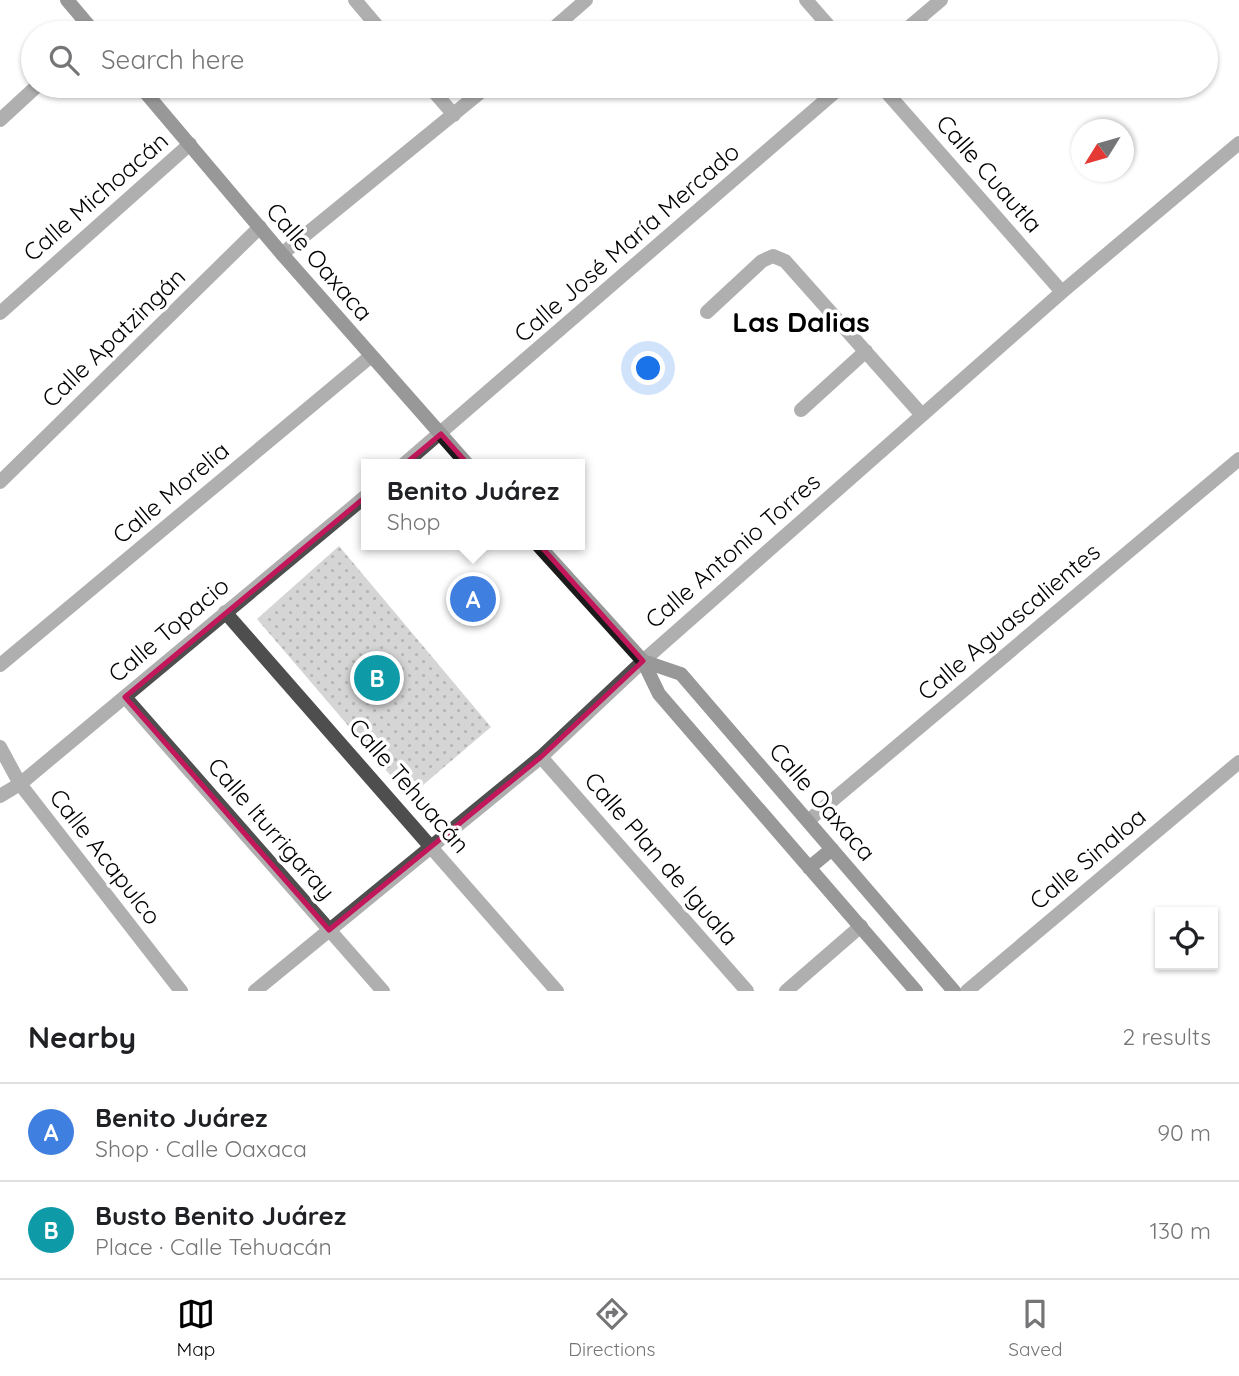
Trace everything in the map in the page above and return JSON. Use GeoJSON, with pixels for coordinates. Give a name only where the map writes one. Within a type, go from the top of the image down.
{"type":"FeatureCollection","features":[{"type":"Feature","properties":{"kind":"street"},"geometry":{"type":"LineString","coordinates":[[67,0],[85,21]]}},
{"type":"Feature","properties":{"kind":"street"},"geometry":{"type":"LineString","coordinates":[[355,0],[373,21]]}},
{"type":"Feature","properties":{"kind":"street"},"geometry":{"type":"LineString","coordinates":[[562,21],[586,0]]}},
{"type":"Feature","properties":{"kind":"street"},"geometry":{"type":"LineString","coordinates":[[806,0],[824,21]]}},
{"type":"Feature","properties":{"kind":"street"},"geometry":{"type":"LineString","coordinates":[[916,21],[941,0]]}},
{"type":"Feature","properties":{"kind":"street"},"geometry":{"type":"LineString","coordinates":[[0,120],[24,98]]}},
{"type":"Feature","properties":{"kind":"street","name":"Calle Oaxaca"},"geometry":{"type":"LineString","coordinates":[[150,98],[282,254],[463,459]]}},
{"type":"Feature","properties":{"kind":"street"},"geometry":{"type":"LineString","coordinates":[[439,98],[454,115]]}},
{"type":"Feature","properties":{"kind":"street"},"geometry":{"type":"LineString","coordinates":[[282,254],[474,98]]}},
{"type":"Feature","properties":{"kind":"street","name":"Calle José María Mercado"},"geometry":{"type":"LineString","coordinates":[[441,434],[828,98]]}},
{"type":"Feature","properties":{"kind":"street","name":"Calle Cuautla"},"geometry":{"type":"LineString","coordinates":[[892,98],[1062,292]]}},
{"type":"Feature","properties":{"kind":"street","name":"Calle Antonio Torres"},"geometry":{"type":"LineString","coordinates":[[255,991],[541,757],[643,661],[922,415],[1062,292],[1239,143]]}},
{"type":"Feature","properties":{"kind":"street","name":"Calle Michoacán"},"geometry":{"type":"LineString","coordinates":[[0,313],[190,144]]}},
{"type":"Feature","properties":{"kind":"street","name":"Calle Apatzingán"},"geometry":{"type":"LineString","coordinates":[[0,482],[260,227]]}},
{"type":"Feature","properties":{"kind":"street"},"geometry":{"type":"LineString","coordinates":[[707,312],[762,261],[774,256],[785,261],[922,415]]}},
{"type":"Feature","properties":{"kind":"street"},"geometry":{"type":"LineString","coordinates":[[801,410],[866,351]]}},
{"type":"Feature","properties":{"kind":"street","name":"Calle Morelia"},"geometry":{"type":"LineString","coordinates":[[0,665],[371,356]]}},
{"type":"Feature","properties":{"kind":"street"},"geometry":{"type":"LineString","coordinates":[[410,459],[441,434]]}},
{"type":"Feature","properties":{"kind":"street","name":"Calle Aguascalientes"},"geometry":{"type":"LineString","coordinates":[[809,820],[1239,459]]}},
{"type":"Feature","properties":{"kind":"street","name":"Calle Topacio"},"geometry":{"type":"LineString","coordinates":[[0,796],[20,783],[125,697],[361,500]]}},
{"type":"Feature","properties":{"kind":"street","name":"Calle Oaxaca"},"geometry":{"type":"LineString","coordinates":[[543,550],[643,661],[659,694],[916,991]]}},
{"type":"Feature","properties":{"kind":"street","name":"Calle Tehuacán"},"geometry":{"type":"LineString","coordinates":[[225,612],[557,991]]}},
{"type":"Feature","properties":{"kind":"street","name":"Calle Oaxaca"},"geometry":{"type":"LineString","coordinates":[[643,661],[681,674],[954,991]]}},
{"type":"Feature","properties":{"kind":"street","name":"Calle Iturrigaray"},"geometry":{"type":"LineString","coordinates":[[125,697],[383,991]]}},
{"type":"Feature","properties":{"kind":"street","name":"Calle Acapulco"},"geometry":{"type":"LineString","coordinates":[[0,747],[20,783],[181,991]]}},
{"type":"Feature","properties":{"kind":"street","name":"Calle Plan de Iguala"},"geometry":{"type":"LineString","coordinates":[[541,757],[747,991]]}},
{"type":"Feature","properties":{"kind":"street","name":"Calle Sinaloa"},"geometry":{"type":"LineString","coordinates":[[967,991],[1239,762]]}},
{"type":"Feature","properties":{"kind":"street"},"geometry":{"type":"LineString","coordinates":[[809,868],[832,849]]}},
{"type":"Feature","properties":{"kind":"street"},"geometry":{"type":"LineString","coordinates":[[786,991],[860,926]]}},
{"type":"Feature","properties":{"kind":"highlighted area"},"geometry":{"type":"Polygon","coordinates":[[[441,434],[643,661],[541,757],[329,930],[125,697],[441,434]]]}},
{"type":"Feature","properties":{"kind":"shaded area"},"geometry":{"type":"Polygon","coordinates":[[[339,546],[491,727],[409,797],[257,619],[339,546]]]}},
{"type":"Feature","properties":{"kind":"place","name":"Benito Juárez"},"geometry":{"type":"Point","coordinates":[473,599]}},
{"type":"Feature","properties":{"kind":"place","name":"Busto Benito Juárez"},"geometry":{"type":"Point","coordinates":[377,678]}},
{"type":"Feature","properties":{"kind":"district","name":"Las Dalias"},"geometry":{"type":"Point","coordinates":[801,322]}}]}
